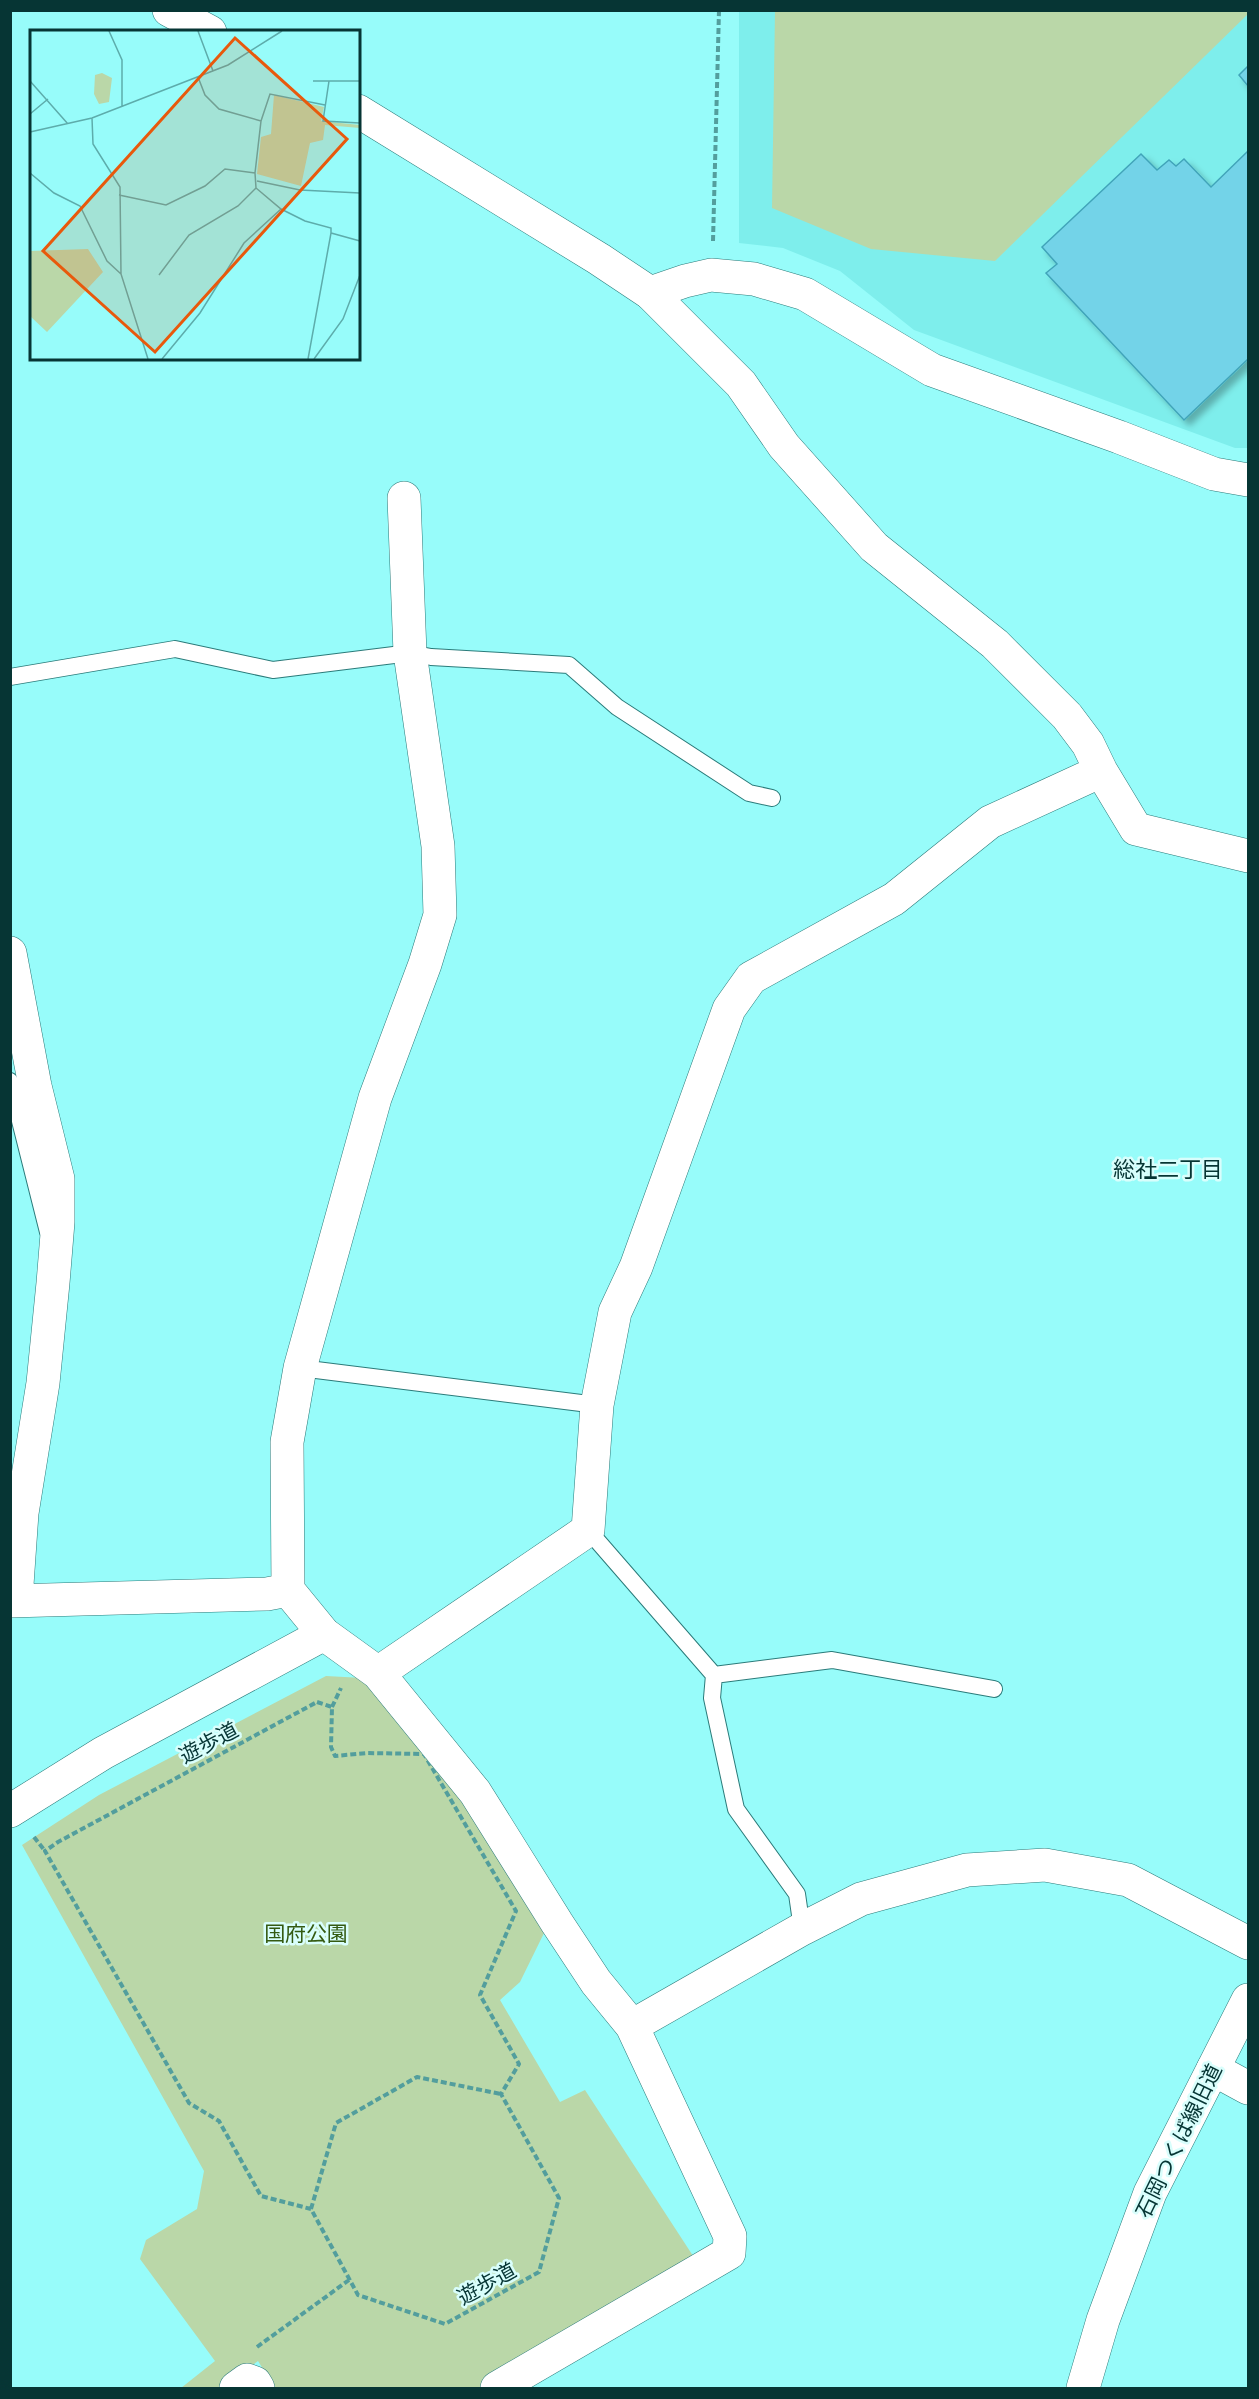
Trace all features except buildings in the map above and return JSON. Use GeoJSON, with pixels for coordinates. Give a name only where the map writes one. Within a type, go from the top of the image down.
{"type":"FeatureCollection","features":[{"type":"Feature","properties":{"kind":"street"},"geometry":{"type":"LineString","coordinates":[[170,10],[206,30]]}},
{"type":"Feature","properties":{"kind":"street"},"geometry":{"type":"LineString","coordinates":[[360,112],[599,259],[650,293],[741,384],[784,446],[874,548],[995,644],[1067,716],[1088,744],[1101,771],[1136,829],[1248,856]]}},
{"type":"Feature","properties":{"kind":"street"},"geometry":{"type":"LineString","coordinates":[[650,293],[685,280],[711,275],[754,279],[805,294],[932,370],[1119,437],[1214,474],[1248,480]]}},
{"type":"Feature","properties":{"kind":"street"},"geometry":{"type":"LineString","coordinates":[[404,498],[410,653],[438,846],[440,915],[425,964],[375,1098],[300,1368],[286,1442],[288,1590],[324,1635],[378,1673],[475,1792],[563,1933],[596,1982],[632,2026],[730,2236],[729,2253],[496,2388]]}},
{"type":"Feature","properties":{"kind":"street"},"geometry":{"type":"LineString","coordinates":[[378,1673],[588,1530],[597,1405],[615,1312],[636,1267],[729,1009],[751,978],[894,899],[990,822],[1101,771]]}},
{"type":"Feature","properties":{"kind":"street"},"geometry":{"type":"LineString","coordinates":[[10,953],[35,1086],[58,1179],[56,1249],[43,1383],[22,1512],[13,1600],[267,1594],[288,1590]]}},
{"type":"Feature","properties":{"kind":"street"},"geometry":{"type":"LineString","coordinates":[[20,1821],[103,1753],[324,1635]]}},
{"type":"Feature","properties":{"kind":"street"},"geometry":{"type":"LineString","coordinates":[[632,2026],[802,1929],[861,1899],[967,1870],[1045,1865],[1128,1880],[1248,1943]]}},
{"type":"Feature","properties":{"kind":"street","name":"石岡つくば線旧道"},"geometry":{"type":"LineString","coordinates":[[1083,2388],[1103,2320],[1150,2193],[1248,2000]]}},
{"type":"Feature","properties":{"kind":"street"},"geometry":{"type":"LineString","coordinates":[[1214,2069],[1248,2088]]}},
{"type":"Feature","properties":{"kind":"street"},"geometry":{"type":"LineString","coordinates":[[236,2388],[247,2379],[258,2388]]}},
{"type":"Feature","properties":{"kind":"lane"},"geometry":{"type":"LineString","coordinates":[[10,677],[175,649],[273,670],[410,653],[431,657],[569,665],[617,707],[749,793],[772,798]]}},
{"type":"Feature","properties":{"kind":"lane"},"geometry":{"type":"LineString","coordinates":[[10,1080],[45,1227],[56,1249]]}},
{"type":"Feature","properties":{"kind":"lane"},"geometry":{"type":"LineString","coordinates":[[300,1368],[597,1405]]}},
{"type":"Feature","properties":{"kind":"lane"},"geometry":{"type":"LineString","coordinates":[[588,1530],[714,1675],[712,1698],[736,1809],[797,1894],[802,1929]]}},
{"type":"Feature","properties":{"kind":"lane"},"geometry":{"type":"LineString","coordinates":[[714,1675],[832,1660],[994,1689]]}},
{"type":"Feature","properties":{"kind":"path"},"geometry":{"type":"LineString","coordinates":[[711,275],[719,10]]}},
{"type":"Feature","properties":{"kind":"path","name":"遊歩道"},"geometry":{"type":"LineString","coordinates":[[45,1851],[317,1702],[332,1707],[331,1747],[335,1756],[366,1753],[424,1754],[516,1911],[480,1995],[519,2064],[501,2094],[559,2198],[538,2272],[445,2324],[358,2295],[311,2209]]}},
{"type":"Feature","properties":{"kind":"path"},"geometry":{"type":"LineString","coordinates":[[20,1821],[45,1851],[189,2103],[219,2121],[261,2196],[311,2209],[336,2123],[417,2078],[501,2094]]}},
{"type":"Feature","properties":{"kind":"path"},"geometry":{"type":"LineString","coordinates":[[248,2353],[349,2280]]}},
{"type":"Feature","properties":{"kind":"shaded area"},"geometry":{"type":"Polygon","coordinates":[[[739,11],[1248,11],[1248,448],[1235,448],[914,330],[840,271],[783,248],[739,243],[739,11]]]}},
{"type":"Feature","properties":{"kind":"green space"},"geometry":{"type":"Polygon","coordinates":[[[1248,10],[1248,14],[995,261],[871,249],[772,208],[775,11],[1248,10]]]}},
{"type":"Feature","properties":{"kind":"green space","name":"国府公園"},"geometry":{"type":"Polygon","coordinates":[[[326,1676],[363,1678],[435,1757],[546,1929],[520,1982],[500,2000],[560,2102],[585,2090],[697,2262],[480,2388],[275,2388],[258,2361],[223,2388],[181,2388],[215,2361],[140,2259],[146,2240],[197,2209],[204,2171],[22,1845],[99,1795],[326,1676]]]}},
{"type":"Feature","properties":{"kind":"district","name":"総社二丁目"},"geometry":{"type":"Point","coordinates":[1168,1169]}}]}
